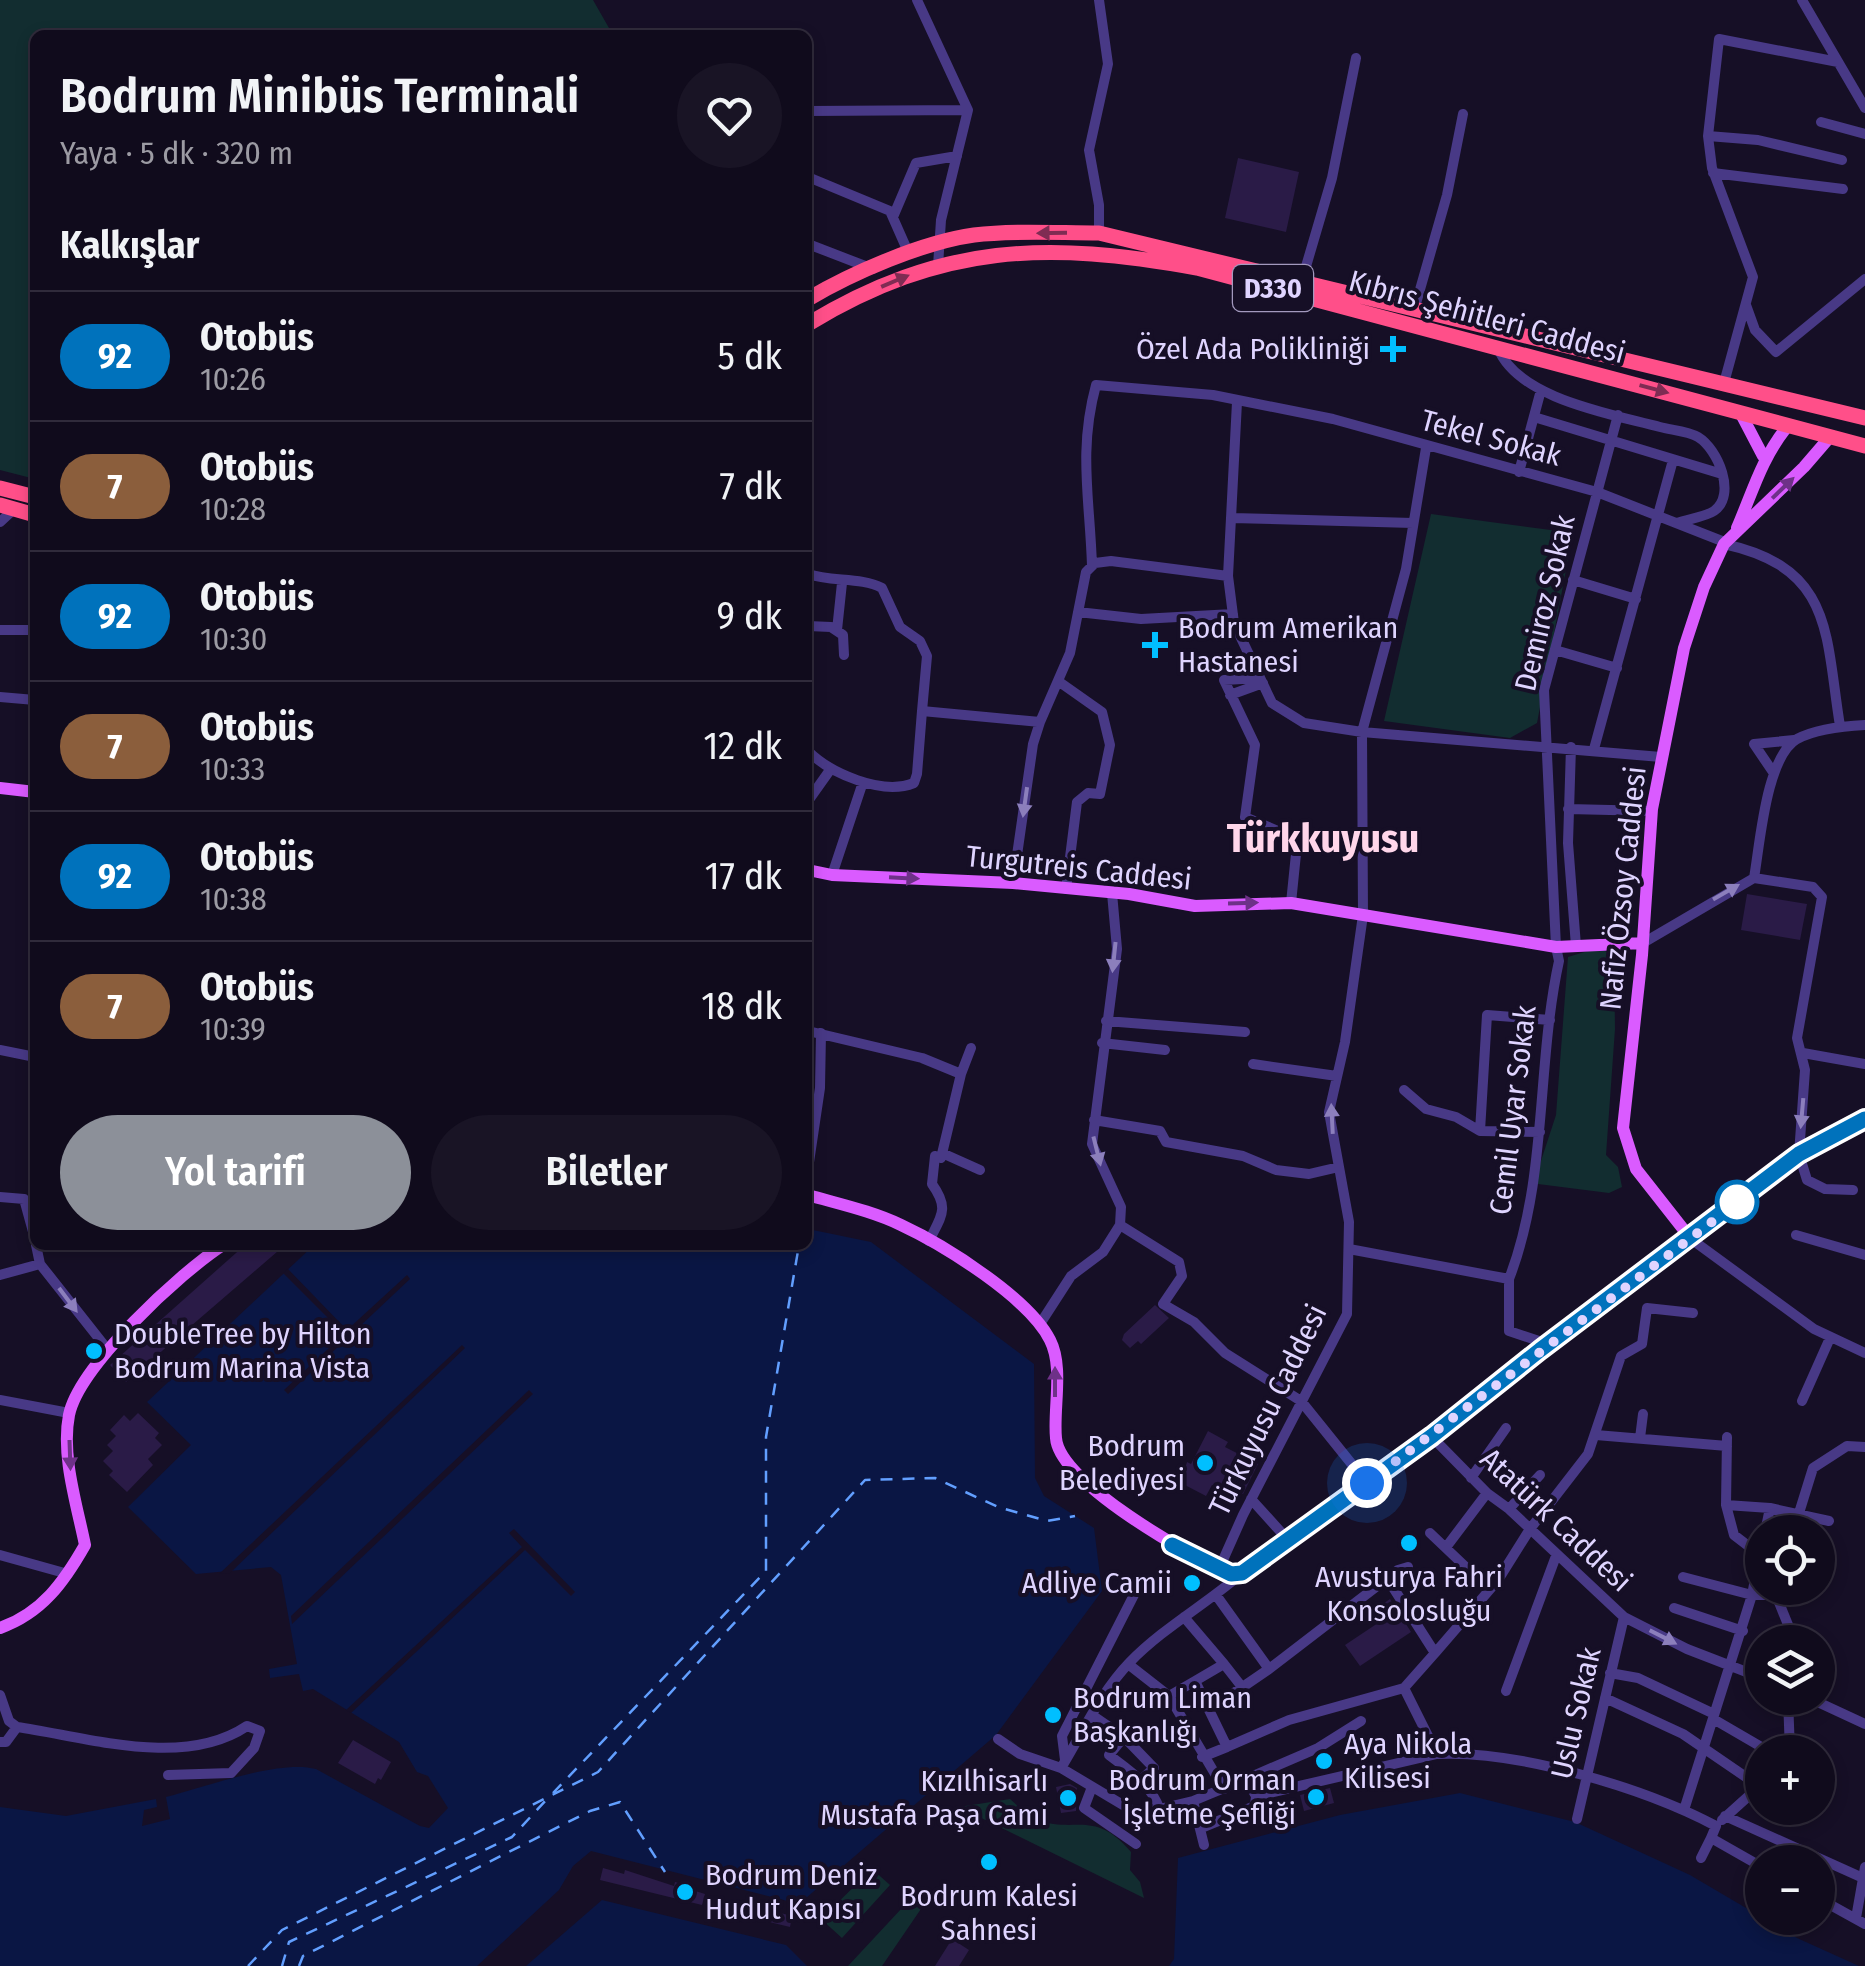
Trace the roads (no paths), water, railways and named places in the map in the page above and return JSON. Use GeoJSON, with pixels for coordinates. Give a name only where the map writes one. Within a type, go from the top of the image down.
{"type":"FeatureCollection","features":[{"type":"Feature","properties":{"kind":"highway","name":"Kıbrıs Şehitleri Caddesi"},"geometry":{"type":"LineString","coordinates":[[812,298],[938,243],[994,234],[1098,233],[1865,418]]}},
{"type":"Feature","properties":{"kind":"highway","name":"Kıbrıs Şehitleri Caddesi"},"geometry":{"type":"LineString","coordinates":[[812,322],[894,281],[938,266],[1000,253],[1075,251],[1136,257],[1197,268],[1865,446]]}},
{"type":"Feature","properties":{"kind":"highway"},"geometry":{"type":"LineString","coordinates":[[1786,428],[1794,401]]}},
{"type":"Feature","properties":{"kind":"highway"},"geometry":{"type":"LineString","coordinates":[[1829,438],[1836,411]]}},
{"type":"Feature","properties":{"kind":"highway"},"geometry":{"type":"LineString","coordinates":[[0,488],[30,496]]}},
{"type":"Feature","properties":{"kind":"main road"},"geometry":{"type":"LineString","coordinates":[[1740,412],[1763,456]]}},
{"type":"Feature","properties":{"kind":"main road","name":"Nafiz Özsoy Caddesi"},"geometry":{"type":"LineString","coordinates":[[1691,1238],[1636,1169],[1623,1128],[1643,943],[1652,811],[1684,648],[1704,587],[1757,483],[1763,456],[1786,428]]}},
{"type":"Feature","properties":{"kind":"main road","name":"Nafiz Özsoy Caddesi"},"geometry":{"type":"LineString","coordinates":[[1728,541],[1829,438]]}},
{"type":"Feature","properties":{"kind":"main road"},"geometry":{"type":"LineString","coordinates":[[0,788],[30,791]]}},
{"type":"Feature","properties":{"kind":"main road","name":"Turgutreis Caddesi"},"geometry":{"type":"LineString","coordinates":[[812,871],[1013,883],[1195,906],[1291,903],[1556,946],[1643,943]]}},
{"type":"Feature","properties":{"kind":"main road"},"geometry":{"type":"LineString","coordinates":[[812,1197],[871,1213],[929,1241],[997,1286],[1040,1324],[1052,1343],[1055,1358],[1056,1443],[1072,1470],[1172,1545],[1231,1574],[1242,1573],[1289,1541],[1432,1436],[1799,1154],[1865,1119]]}},
{"type":"Feature","properties":{"kind":"main road"},"geometry":{"type":"LineString","coordinates":[[4,1625],[41,1606],[68,1574],[85,1545],[69,1464],[69,1413],[108,1350],[200,1260],[215,1250]]}},
{"type":"Feature","properties":{"kind":"street"},"geometry":{"type":"LineString","coordinates":[[916,0],[968,110],[938,243],[938,266]]}},
{"type":"Feature","properties":{"kind":"street"},"geometry":{"type":"LineString","coordinates":[[1098,233],[1099,205],[1089,150],[1108,64],[1099,0]]}},
{"type":"Feature","properties":{"kind":"street"},"geometry":{"type":"LineString","coordinates":[[1802,0],[1865,108]]}},
{"type":"Feature","properties":{"kind":"street"},"geometry":{"type":"LineString","coordinates":[[1724,382],[1753,278],[1713,170],[1708,136],[1719,40],[1838,62]]}},
{"type":"Feature","properties":{"kind":"street"},"geometry":{"type":"LineString","coordinates":[[1302,280],[1332,178],[1356,58]]}},
{"type":"Feature","properties":{"kind":"street"},"geometry":{"type":"LineString","coordinates":[[812,110],[968,110]]}},
{"type":"Feature","properties":{"kind":"street"},"geometry":{"type":"LineString","coordinates":[[1415,307],[1447,195],[1463,114]]}},
{"type":"Feature","properties":{"kind":"street"},"geometry":{"type":"LineString","coordinates":[[1821,122],[1865,134]]}},
{"type":"Feature","properties":{"kind":"street"},"geometry":{"type":"LineString","coordinates":[[1708,136],[1758,140],[1842,160]]}},
{"type":"Feature","properties":{"kind":"street"},"geometry":{"type":"LineString","coordinates":[[892,217],[916,163],[956,156]]}},
{"type":"Feature","properties":{"kind":"street"},"geometry":{"type":"LineString","coordinates":[[1713,170],[1844,189]]}},
{"type":"Feature","properties":{"kind":"street"},"geometry":{"type":"LineString","coordinates":[[812,179],[890,211],[909,254]]}},
{"type":"Feature","properties":{"kind":"street"},"geometry":{"type":"LineString","coordinates":[[812,246],[874,269]]}},
{"type":"Feature","properties":{"kind":"street"},"geometry":{"type":"LineString","coordinates":[[1745,304],[1755,330],[1776,352],[1865,279]]}},
{"type":"Feature","properties":{"kind":"street"},"geometry":{"type":"LineString","coordinates":[[1498,348],[1504,364],[1542,390],[1699,437],[1719,463],[1725,486],[1720,505],[1710,514],[1676,524]]}},
{"type":"Feature","properties":{"kind":"street","name":"Tekel Sokak"},"geometry":{"type":"LineString","coordinates":[[1092,566],[1084,465],[1086,422],[1096,386],[1214,395],[1333,419],[1426,448],[1596,492],[1761,552],[1795,574],[1820,610],[1831,651],[1840,726]]}},
{"type":"Feature","properties":{"kind":"street"},"geometry":{"type":"LineString","coordinates":[[1519,472],[1542,390]]}},
{"type":"Feature","properties":{"kind":"street"},"geometry":{"type":"LineString","coordinates":[[1236,402],[1228,576],[1233,614],[1272,703],[1284,714],[1304,723],[1362,732],[1661,757]]}},
{"type":"Feature","properties":{"kind":"street","name":"Demiroz Sokak"},"geometry":{"type":"LineString","coordinates":[[1556,946],[1550,746],[1544,690],[1618,415]]}},
{"type":"Feature","properties":{"kind":"street"},"geometry":{"type":"LineString","coordinates":[[1534,417],[1722,474]]}},
{"type":"Feature","properties":{"kind":"street","name":"Türkuyusu Caddesi"},"geometry":{"type":"LineString","coordinates":[[1219,1569],[1300,1400],[1347,1314],[1349,1222],[1329,1112],[1363,914],[1362,732],[1406,568],[1426,448]]}},
{"type":"Feature","properties":{"kind":"street"},"geometry":{"type":"LineString","coordinates":[[1594,750],[1673,460]]}},
{"type":"Feature","properties":{"kind":"street"},"geometry":{"type":"LineString","coordinates":[[0,522],[7,507]]}},
{"type":"Feature","properties":{"kind":"street"},"geometry":{"type":"LineString","coordinates":[[1232,518],[1413,522]]}},
{"type":"Feature","properties":{"kind":"street"},"geometry":{"type":"LineString","coordinates":[[1013,883],[1033,744],[1070,654],[1086,572],[1092,566],[1111,561],[1228,576]]}},
{"type":"Feature","properties":{"kind":"street"},"geometry":{"type":"LineString","coordinates":[[812,575],[882,588],[900,626],[920,641],[927,656],[914,782],[907,786],[863,782],[830,770],[812,754]]}},
{"type":"Feature","properties":{"kind":"street"},"geometry":{"type":"LineString","coordinates":[[1573,580],[1636,599]]}},
{"type":"Feature","properties":{"kind":"street"},"geometry":{"type":"LineString","coordinates":[[837,630],[842,582]]}},
{"type":"Feature","properties":{"kind":"street"},"geometry":{"type":"LineString","coordinates":[[1078,612],[1141,619],[1233,614]]}},
{"type":"Feature","properties":{"kind":"street"},"geometry":{"type":"LineString","coordinates":[[812,627],[837,630],[843,636],[844,655]]}},
{"type":"Feature","properties":{"kind":"street"},"geometry":{"type":"LineString","coordinates":[[0,630],[30,630]]}},
{"type":"Feature","properties":{"kind":"street"},"geometry":{"type":"LineString","coordinates":[[1555,650],[1617,668]]}},
{"type":"Feature","properties":{"kind":"street"},"geometry":{"type":"LineString","coordinates":[[1261,680],[1230,695],[1256,745],[1246,817],[1292,837],[1296,854],[1291,903]]}},
{"type":"Feature","properties":{"kind":"street"},"geometry":{"type":"LineString","coordinates":[[1058,681],[1102,712],[1110,744],[1100,794],[1088,793],[1078,802],[1066,890]]}},
{"type":"Feature","properties":{"kind":"street"},"geometry":{"type":"LineString","coordinates":[[0,697],[30,700]]}},
{"type":"Feature","properties":{"kind":"street"},"geometry":{"type":"LineString","coordinates":[[922,711],[1040,722]]}},
{"type":"Feature","properties":{"kind":"street"},"geometry":{"type":"LineString","coordinates":[[1773,772],[1754,744],[1794,740],[1840,726],[1865,725]]}},
{"type":"Feature","properties":{"kind":"street"},"geometry":{"type":"LineString","coordinates":[[1754,878],[1773,772],[1794,740]]}},
{"type":"Feature","properties":{"kind":"street"},"geometry":{"type":"LineString","coordinates":[[1571,747],[1568,809],[1576,946]]}},
{"type":"Feature","properties":{"kind":"street"},"geometry":{"type":"LineString","coordinates":[[812,795],[830,770]]}},
{"type":"Feature","properties":{"kind":"street"},"geometry":{"type":"LineString","coordinates":[[832,874],[863,782]]}},
{"type":"Feature","properties":{"kind":"street"},"geometry":{"type":"LineString","coordinates":[[1568,809],[1652,811]]}},
{"type":"Feature","properties":{"kind":"street"},"geometry":{"type":"LineString","coordinates":[[1643,943],[1754,878],[1814,887],[1822,897],[1797,1038],[1804,1053],[1799,1154],[1807,1180],[1825,1189],[1853,1190]]}},
{"type":"Feature","properties":{"kind":"street"},"geometry":{"type":"LineString","coordinates":[[1040,1324],[1071,1276],[1103,1252],[1120,1225],[1121,1207],[1094,1153],[1102,1043],[1117,949],[1112,893]]}},
{"type":"Feature","properties":{"kind":"street","name":"Cemil Uyar Sokak"},"geometry":{"type":"LineString","coordinates":[[1548,1344],[1508,1331],[1509,1278],[1521,1249],[1540,1132],[1550,1020],[1560,962],[1556,946]]}},
{"type":"Feature","properties":{"kind":"street"},"geometry":{"type":"LineString","coordinates":[[1480,1131],[1488,1016],[1550,1020]]}},
{"type":"Feature","properties":{"kind":"street"},"geometry":{"type":"LineString","coordinates":[[1106,1021],[1245,1032]]}},
{"type":"Feature","properties":{"kind":"street"},"geometry":{"type":"LineString","coordinates":[[812,1032],[922,1058],[961,1074]]}},
{"type":"Feature","properties":{"kind":"street"},"geometry":{"type":"LineString","coordinates":[[812,1142],[820,1088],[821,1033]]}},
{"type":"Feature","properties":{"kind":"street"},"geometry":{"type":"LineString","coordinates":[[1102,1043],[1165,1050]]}},
{"type":"Feature","properties":{"kind":"street"},"geometry":{"type":"LineString","coordinates":[[929,1241],[942,1216],[943,1199],[932,1184],[935,1156],[941,1158],[971,1048]]}},
{"type":"Feature","properties":{"kind":"street"},"geometry":{"type":"LineString","coordinates":[[0,1050],[30,1056]]}},
{"type":"Feature","properties":{"kind":"street"},"geometry":{"type":"LineString","coordinates":[[1804,1053],[1865,1064]]}},
{"type":"Feature","properties":{"kind":"street"},"geometry":{"type":"LineString","coordinates":[[1253,1064],[1337,1076]]}},
{"type":"Feature","properties":{"kind":"street"},"geometry":{"type":"LineString","coordinates":[[1404,1090],[1426,1109],[1456,1116],[1480,1131],[1540,1132]]}},
{"type":"Feature","properties":{"kind":"street"},"geometry":{"type":"LineString","coordinates":[[1094,1120],[1160,1131],[1166,1142],[1243,1156],[1276,1170],[1308,1174],[1339,1167]]}},
{"type":"Feature","properties":{"kind":"street"},"geometry":{"type":"LineString","coordinates":[[942,1154],[980,1170]]}},
{"type":"Feature","properties":{"kind":"street"},"geometry":{"type":"LineString","coordinates":[[0,1197],[24,1199],[30,1220]]}},
{"type":"Feature","properties":{"kind":"street"},"geometry":{"type":"LineString","coordinates":[[1120,1225],[1179,1262],[1182,1276],[1162,1304],[1194,1322],[1226,1353],[1300,1400],[1367,1483]]}},
{"type":"Feature","properties":{"kind":"street"},"geometry":{"type":"LineString","coordinates":[[1796,1236],[1865,1255]]}},
{"type":"Feature","properties":{"kind":"street"},"geometry":{"type":"LineString","coordinates":[[1691,1238],[1830,1338],[1865,1354]]}},
{"type":"Feature","properties":{"kind":"street"},"geometry":{"type":"LineString","coordinates":[[1349,1249],[1509,1278]]}},
{"type":"Feature","properties":{"kind":"street"},"geometry":{"type":"LineString","coordinates":[[37,1250],[40,1264],[108,1350]]}},
{"type":"Feature","properties":{"kind":"street"},"geometry":{"type":"LineString","coordinates":[[0,1276],[40,1264]]}},
{"type":"Feature","properties":{"kind":"street"},"geometry":{"type":"LineString","coordinates":[[1202,1757],[1289,1720],[1404,1688],[1473,1610],[1588,1454],[1621,1356],[1642,1344],[1647,1308],[1693,1313]]}},
{"type":"Feature","properties":{"kind":"street"},"geometry":{"type":"LineString","coordinates":[[1802,1401],[1830,1338]]}},
{"type":"Feature","properties":{"kind":"street"},"geometry":{"type":"LineString","coordinates":[[0,1400],[69,1413]]}},
{"type":"Feature","properties":{"kind":"street"},"geometry":{"type":"LineString","coordinates":[[1640,1438],[1643,1414]]}},
{"type":"Feature","properties":{"kind":"street"},"geometry":{"type":"LineString","coordinates":[[1471,1478],[1506,1428]]}},
{"type":"Feature","properties":{"kind":"street"},"geometry":{"type":"LineString","coordinates":[[1596,1435],[1727,1441],[1726,1505],[1734,1536],[1745,1544]]}},
{"type":"Feature","properties":{"kind":"street","name":"Atatürk Caddesi"},"geometry":{"type":"LineString","coordinates":[[1432,1436],[1471,1478],[1509,1508],[1624,1617],[1745,1671]]}},
{"type":"Feature","properties":{"kind":"street"},"geometry":{"type":"LineString","coordinates":[[1799,1513],[1813,1468],[1847,1446],[1865,1447]]}},
{"type":"Feature","properties":{"kind":"street"},"geometry":{"type":"LineString","coordinates":[[1509,1508],[1540,1475]]}},
{"type":"Feature","properties":{"kind":"street"},"geometry":{"type":"LineString","coordinates":[[1446,1546],[1487,1493]]}},
{"type":"Feature","properties":{"kind":"street"},"geometry":{"type":"LineString","coordinates":[[1251,1499],[1289,1541]]}},
{"type":"Feature","properties":{"kind":"street"},"geometry":{"type":"LineString","coordinates":[[1726,1505],[1806,1515]]}},
{"type":"Feature","properties":{"kind":"street"},"geometry":{"type":"LineString","coordinates":[[1769,1515],[1770,1508]]}},
{"type":"Feature","properties":{"kind":"street"},"geometry":{"type":"LineString","coordinates":[[1430,1532],[1471,1572]]}},
{"type":"Feature","properties":{"kind":"street"},"geometry":{"type":"LineString","coordinates":[[0,1555],[68,1574]]}},
{"type":"Feature","properties":{"kind":"street"},"geometry":{"type":"LineString","coordinates":[[1506,1690],[1556,1556]]}},
{"type":"Feature","properties":{"kind":"street"},"geometry":{"type":"LineString","coordinates":[[1210,1710],[1408,1567]]}},
{"type":"Feature","properties":{"kind":"street"},"geometry":{"type":"LineString","coordinates":[[1063,1764],[1128,1664],[1242,1573]]}},
{"type":"Feature","properties":{"kind":"street"},"geometry":{"type":"LineString","coordinates":[[1684,1577],[1745,1593]]}},
{"type":"Feature","properties":{"kind":"street"},"geometry":{"type":"LineString","coordinates":[[1388,1578],[1435,1653]]}},
{"type":"Feature","properties":{"kind":"street"},"geometry":{"type":"LineString","coordinates":[[1063,1764],[1062,1736],[1138,1587]]}},
{"type":"Feature","properties":{"kind":"street"},"geometry":{"type":"LineString","coordinates":[[1216,1595],[1269,1669]]}},
{"type":"Feature","properties":{"kind":"street"},"geometry":{"type":"LineString","coordinates":[[1684,1810],[1750,1605]]}},
{"type":"Feature","properties":{"kind":"street"},"geometry":{"type":"LineString","coordinates":[[1674,1608],[1744,1630]]}},
{"type":"Feature","properties":{"kind":"street"},"geometry":{"type":"LineString","coordinates":[[1184,1616],[1242,1688]]}},
{"type":"Feature","properties":{"kind":"street","name":"Uslu Sokak"},"geometry":{"type":"LineString","coordinates":[[1576,1819],[1589,1778],[1624,1617]]}},
{"type":"Feature","properties":{"kind":"street"},"geometry":{"type":"LineString","coordinates":[[1128,1664],[1169,1696],[1224,1789]]}},
{"type":"Feature","properties":{"kind":"street"},"geometry":{"type":"LineString","coordinates":[[1169,1696],[1224,1664]]}},
{"type":"Feature","properties":{"kind":"street"},"geometry":{"type":"LineString","coordinates":[[1610,1674],[1638,1678],[1712,1713],[1716,1720],[1745,1737]]}},
{"type":"Feature","properties":{"kind":"street"},"geometry":{"type":"LineString","coordinates":[[1195,1681],[1227,1747]]}},
{"type":"Feature","properties":{"kind":"street"},"geometry":{"type":"LineString","coordinates":[[1404,1688],[1437,1754]]}},
{"type":"Feature","properties":{"kind":"street"},"geometry":{"type":"LineString","coordinates":[[0,1695],[9,1721],[17,1726],[158,1748],[214,1743],[247,1726],[260,1731],[254,1748],[230,1773],[168,1775]]}},
{"type":"Feature","properties":{"kind":"street"},"geometry":{"type":"LineString","coordinates":[[1605,1698],[1704,1746],[1745,1774]]}},
{"type":"Feature","properties":{"kind":"street"},"geometry":{"type":"LineString","coordinates":[[1835,1710],[1865,1724]]}},
{"type":"Feature","properties":{"kind":"street"},"geometry":{"type":"LineString","coordinates":[[1092,1715],[1124,1737],[1154,1768],[1141,1780]]}},
{"type":"Feature","properties":{"kind":"street"},"geometry":{"type":"LineString","coordinates":[[998,1740],[1020,1754],[1063,1764],[1138,1814],[1224,1789],[1318,1748],[1361,1721]]}},
{"type":"Feature","properties":{"kind":"street"},"geometry":{"type":"LineString","coordinates":[[0,1742],[6,1742],[17,1726]]}},
{"type":"Feature","properties":{"kind":"street"},"geometry":{"type":"LineString","coordinates":[[1124,1737],[1109,1755],[1141,1780],[1160,1810]]}},
{"type":"Feature","properties":{"kind":"street"},"geometry":{"type":"LineString","coordinates":[[1256,1796],[1437,1754],[1467,1752],[1589,1778],[1684,1810],[1745,1855]]}},
{"type":"Feature","properties":{"kind":"street"},"geometry":{"type":"LineString","coordinates":[[1200,1828],[1255,1806],[1256,1796],[1246,1779]]}},
{"type":"Feature","properties":{"kind":"street"},"geometry":{"type":"LineString","coordinates":[[1092,1786],[1084,1808],[1136,1844]]}},
{"type":"Feature","properties":{"kind":"street"},"geometry":{"type":"LineString","coordinates":[[1701,1858],[1713,1832],[1745,1799]]}},
{"type":"Feature","properties":{"kind":"street"},"geometry":{"type":"LineString","coordinates":[[1192,1801],[1204,1845]]}},
{"type":"Feature","properties":{"kind":"street"},"geometry":{"type":"LineString","coordinates":[[1725,1816],[1864,1872],[1860,1921],[1835,1907]]}},
{"type":"Feature","properties":{"kind":"place","name":"Özel Ada Polikliniği"},"geometry":{"type":"Point","coordinates":[1393,349]}},
{"type":"Feature","properties":{"kind":"place","name":"Bodrum Amerikan Hastanesi"},"geometry":{"type":"Point","coordinates":[1155,645]}},
{"type":"Feature","properties":{"kind":"place","name":"DoubleTree by Hilton Bodrum Marina Vista"},"geometry":{"type":"Point","coordinates":[94,1351]}},
{"type":"Feature","properties":{"kind":"place","name":"Bodrum Belediyesi"},"geometry":{"type":"Point","coordinates":[1205,1463]}},
{"type":"Feature","properties":{"kind":"place","name":"Avusturya Fahri Konsolosluğu"},"geometry":{"type":"Point","coordinates":[1409,1543]}},
{"type":"Feature","properties":{"kind":"place","name":"Adliye Camii"},"geometry":{"type":"Point","coordinates":[1192,1583]}},
{"type":"Feature","properties":{"kind":"place","name":"Bodrum Liman Başkanlığı"},"geometry":{"type":"Point","coordinates":[1053,1715]}},
{"type":"Feature","properties":{"kind":"place","name":"Aya Nikola Kilisesi"},"geometry":{"type":"Point","coordinates":[1324,1761]}},
{"type":"Feature","properties":{"kind":"place","name":"Bodrum Orman İşletme Şefliği"},"geometry":{"type":"Point","coordinates":[1316,1797]}},
{"type":"Feature","properties":{"kind":"place","name":"Kızılhisarlı Mustafa Paşa Cami"},"geometry":{"type":"Point","coordinates":[1068,1798]}},
{"type":"Feature","properties":{"kind":"place","name":"Bodrum Kalesi Sahnesi"},"geometry":{"type":"Point","coordinates":[989,1862]}},
{"type":"Feature","properties":{"kind":"place","name":"Bodrum Deniz Hudut Kapısı"},"geometry":{"type":"Point","coordinates":[685,1892]}},
{"type":"Feature","properties":{"kind":"district","name":"Türkkuyusu"},"geometry":{"type":"Point","coordinates":[1323,839]}}]}
